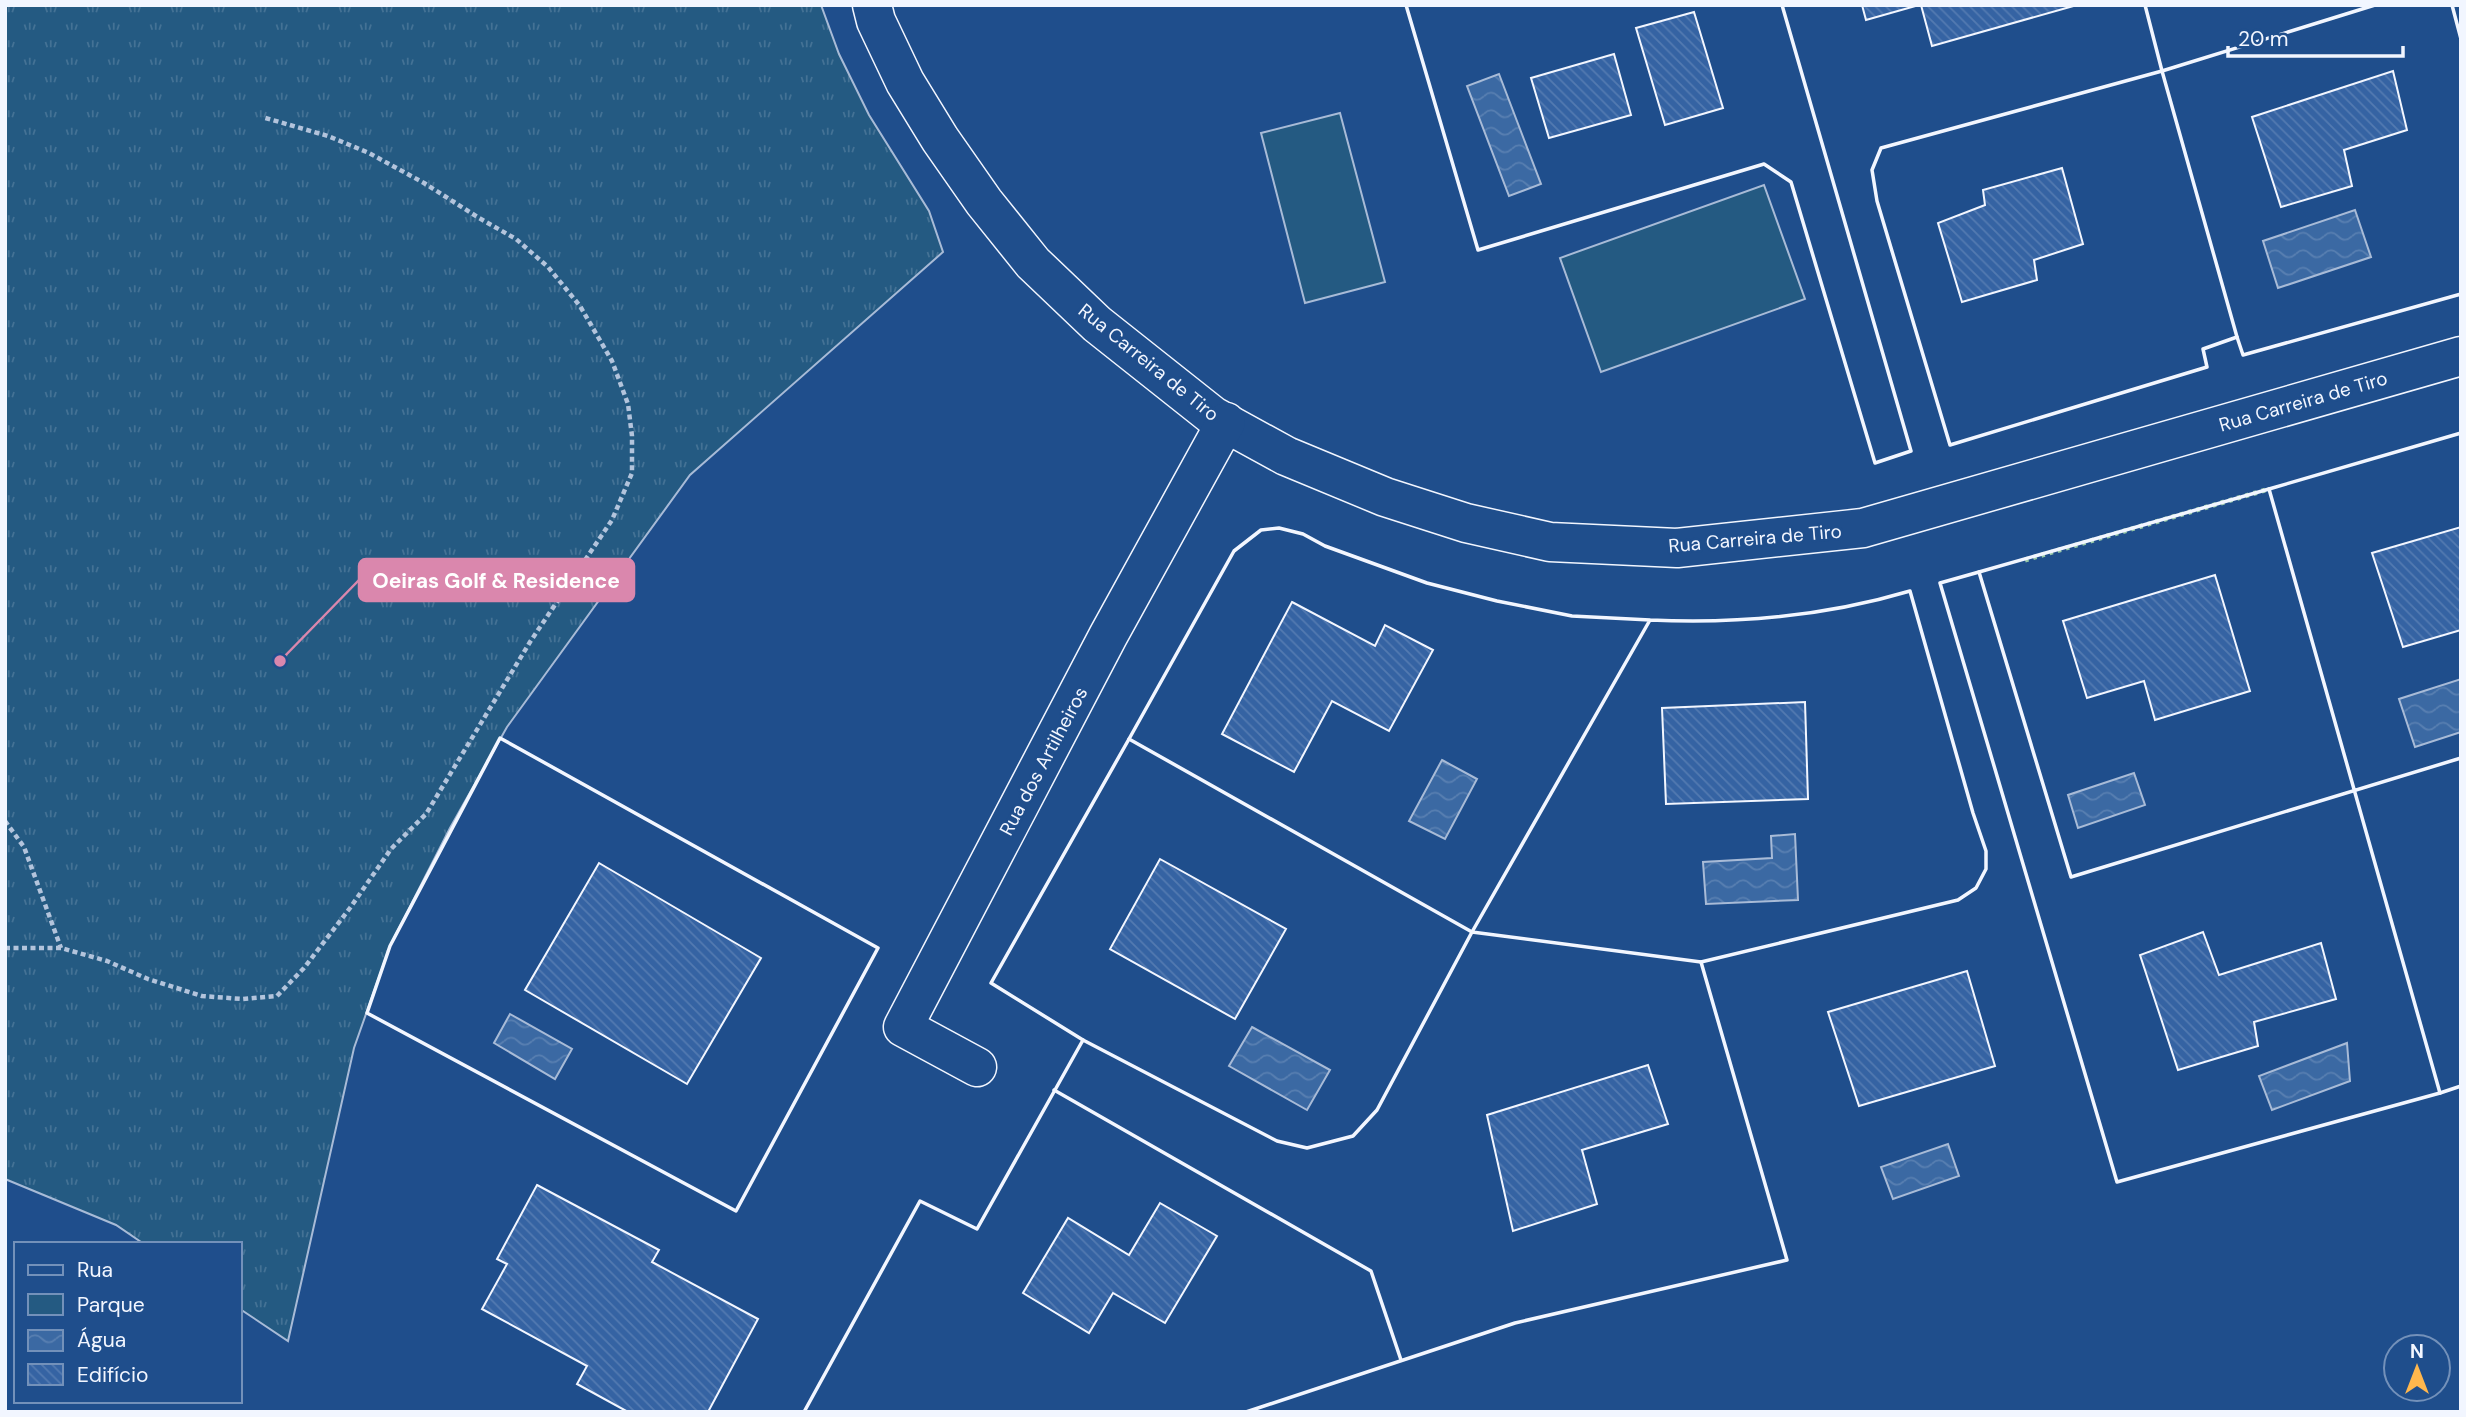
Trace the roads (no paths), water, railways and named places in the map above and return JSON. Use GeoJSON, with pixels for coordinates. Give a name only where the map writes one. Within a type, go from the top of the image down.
{"type":"FeatureCollection","features":[{"type":"Feature","properties":{"kind":"street","name":"Rua Carreira de Tiro"},"geometry":{"type":"LineString","coordinates":[[872,5],[876,21],[905,82],[940,139],[984,202],[1033,263],[1097,324],[1202,408],[1286,456],[1385,497],[1466,523],[1550,542],[1678,548],[1863,528],[2461,356]]}},
{"type":"Feature","properties":{"kind":"street","name":"Rua dos Artilheiros"},"geometry":{"type":"LineString","coordinates":[[977,1068],[903,1027],[1108,636],[1226,422]]}},
{"type":"Feature","properties":{"kind":"water"},"geometry":{"type":"Polygon","coordinates":[[[1499,74],[1541,184],[1509,196],[1467,86],[1499,74]]]}},
{"type":"Feature","properties":{"kind":"water"},"geometry":{"type":"Polygon","coordinates":[[[2355,210],[2371,257],[2278,288],[2263,241],[2355,210]]]}},
{"type":"Feature","properties":{"kind":"water"},"geometry":{"type":"Polygon","coordinates":[[[2461,679],[2461,732],[2415,747],[2399,699],[2461,679]]]}},
{"type":"Feature","properties":{"kind":"water"},"geometry":{"type":"Polygon","coordinates":[[[1442,760],[1477,779],[1445,839],[1409,821],[1442,760]]]}},
{"type":"Feature","properties":{"kind":"water"},"geometry":{"type":"Polygon","coordinates":[[[2134,773],[2145,805],[2078,828],[2068,795],[2134,773]]]}},
{"type":"Feature","properties":{"kind":"water"},"geometry":{"type":"Polygon","coordinates":[[[1795,834],[1798,900],[1706,904],[1703,862],[1772,858],[1771,836],[1795,834]]]}},
{"type":"Feature","properties":{"kind":"water"},"geometry":{"type":"Polygon","coordinates":[[[510,1014],[572,1049],[555,1079],[494,1043],[510,1014]]]}},
{"type":"Feature","properties":{"kind":"water"},"geometry":{"type":"Polygon","coordinates":[[[1252,1027],[1330,1070],[1307,1110],[1229,1066],[1252,1027]]]}},
{"type":"Feature","properties":{"kind":"water"},"geometry":{"type":"Polygon","coordinates":[[[2347,1043],[2350,1081],[2272,1110],[2259,1076],[2347,1043]]]}},
{"type":"Feature","properties":{"kind":"water"},"geometry":{"type":"Polygon","coordinates":[[[1948,1144],[1959,1176],[1893,1199],[1881,1167],[1948,1144]]]}},
{"type":"Feature","properties":{"kind":"place","name":"Oeiras Golf & Residence"},"geometry":{"type":"Point","coordinates":[280,661]}}]}
